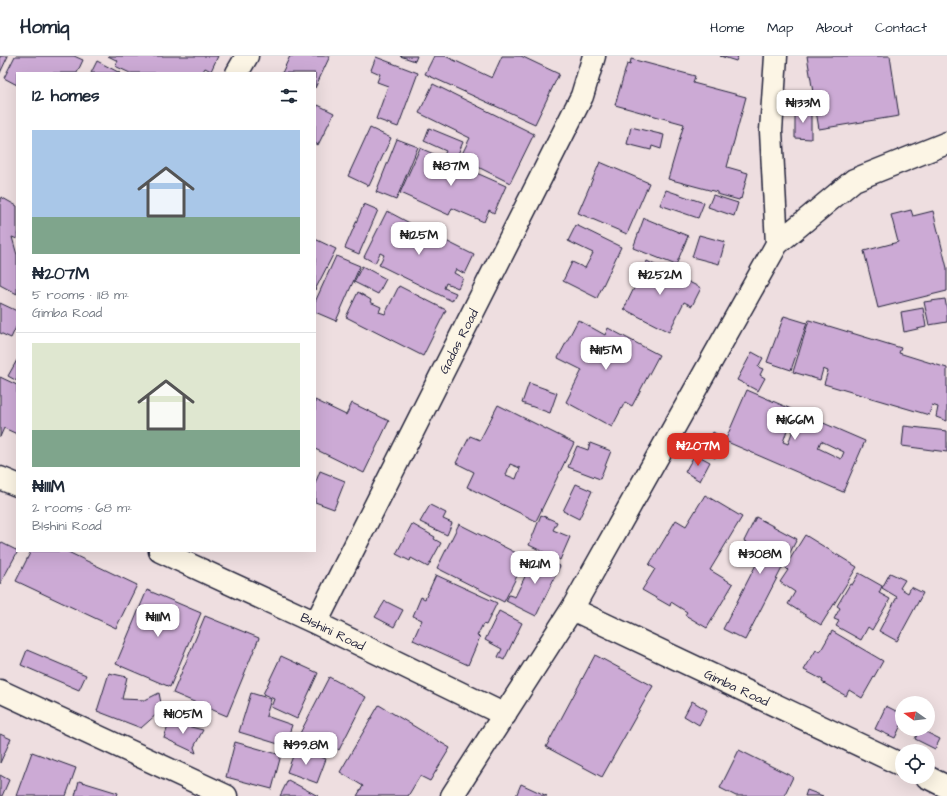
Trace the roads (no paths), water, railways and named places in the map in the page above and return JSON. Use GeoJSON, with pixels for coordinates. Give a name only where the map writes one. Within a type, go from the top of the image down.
{"type":"FeatureCollection","features":[{"type":"Feature","properties":{"kind":"street"},"geometry":{"type":"LineString","coordinates":[[238,72],[246,56]]}},
{"type":"Feature","properties":{"kind":"street","name":"Gadas Road"},"geometry":{"type":"LineString","coordinates":[[316,623],[582,96],[594,56]]}},
{"type":"Feature","properties":{"kind":"street"},"geometry":{"type":"LineString","coordinates":[[776,56],[771,131],[777,244]]}},
{"type":"Feature","properties":{"kind":"street"},"geometry":{"type":"LineString","coordinates":[[452,796],[572,609],[777,244],[854,180],[947,143]]}},
{"type":"Feature","properties":{"kind":"street","name":"BIshini Road"},"geometry":{"type":"LineString","coordinates":[[162,552],[316,623],[505,715]]}},
{"type":"Feature","properties":{"kind":"street","name":"Gimba Road"},"geometry":{"type":"LineString","coordinates":[[572,609],[895,762]]}},
{"type":"Feature","properties":{"kind":"street"},"geometry":{"type":"LineString","coordinates":[[0,691],[226,796]]}},
{"type":"Feature","properties":{"kind":"street"},"geometry":{"type":"LineString","coordinates":[[935,781],[947,787]]}}]}
